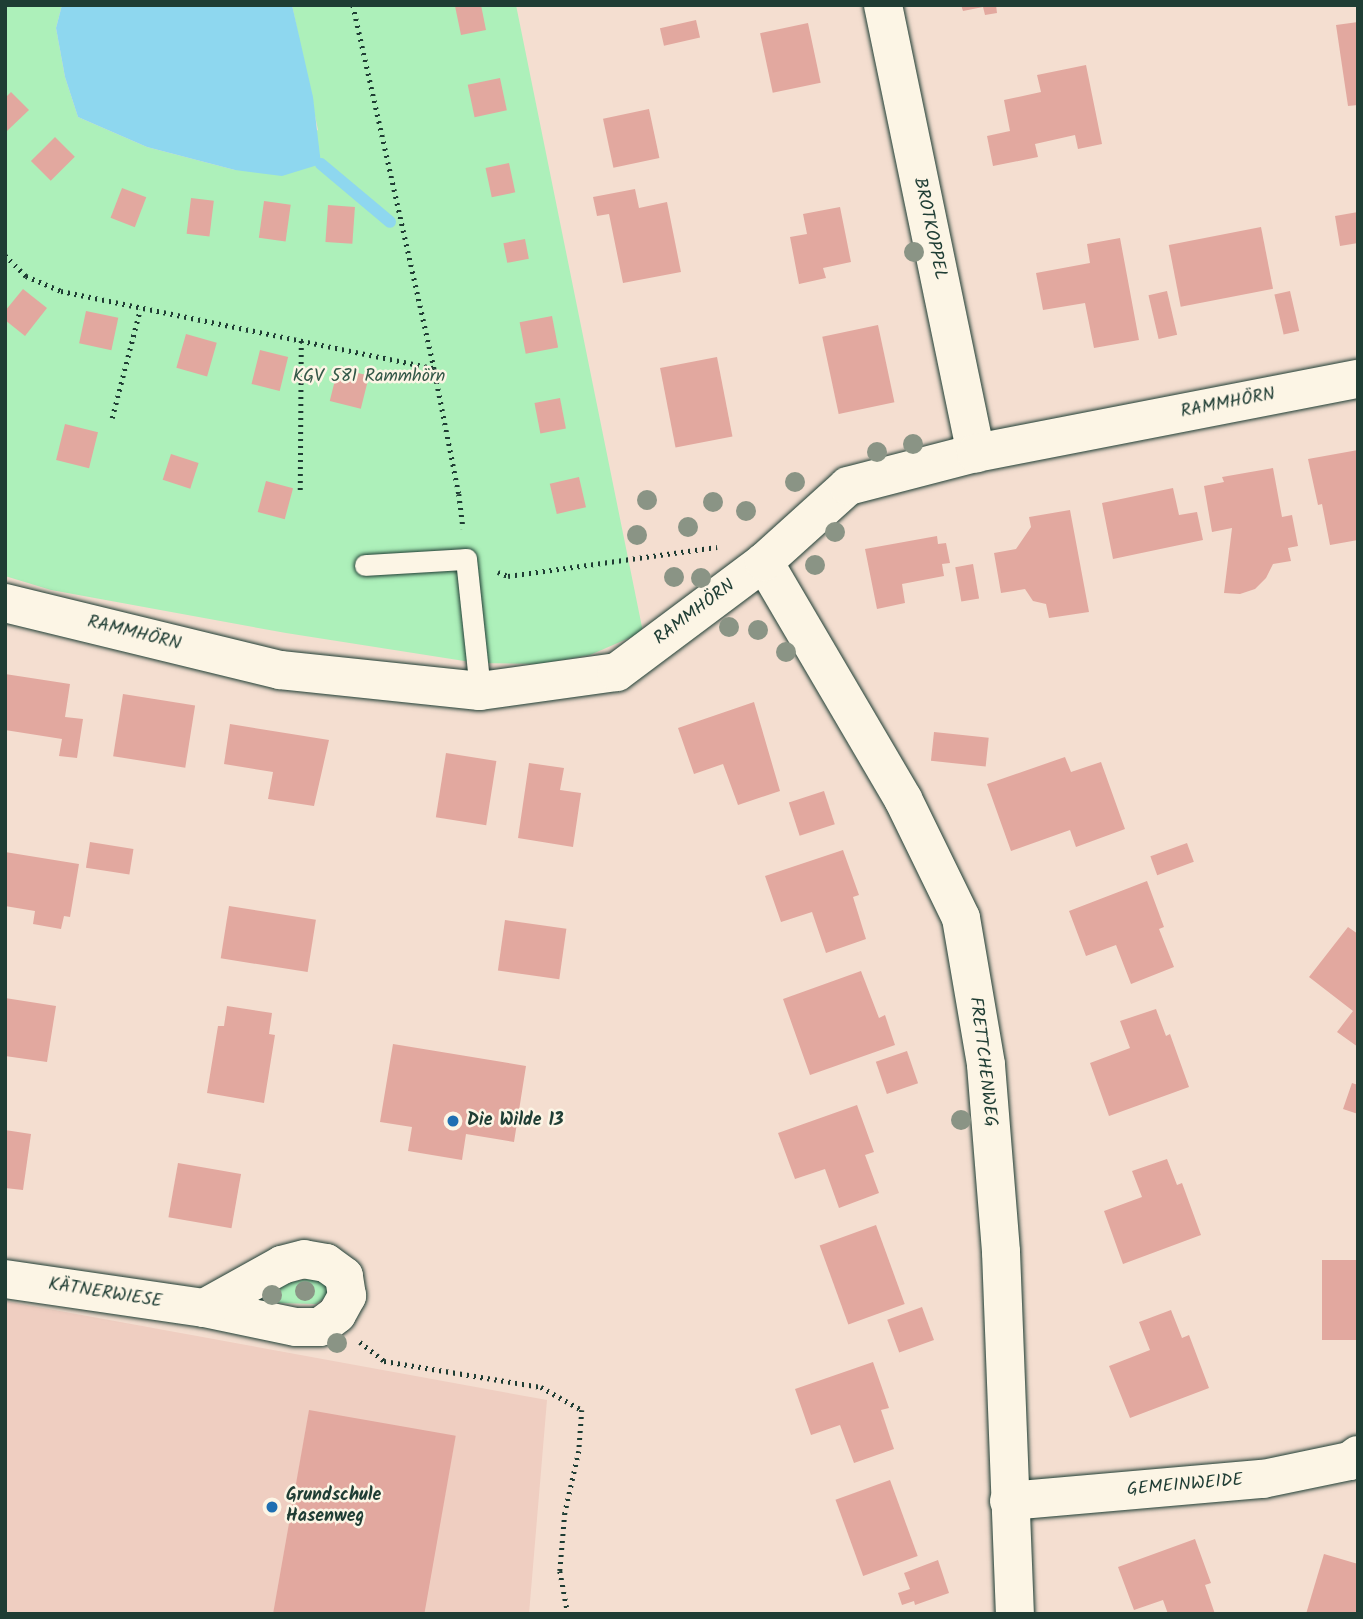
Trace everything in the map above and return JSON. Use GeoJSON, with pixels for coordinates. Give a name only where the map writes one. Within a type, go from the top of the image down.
{"type":"FeatureCollection","features":[{"type":"Feature","properties":{"kind":"street","name":"BROTKOPPEL"},"geometry":{"type":"LineString","coordinates":[[883,5],[976,453]]}},
{"type":"Feature","properties":{"kind":"street","name":"RAMMHÖRN"},"geometry":{"type":"LineString","coordinates":[[5,603],[280,670],[480,691],[617,672],[764,562],[848,486],[976,453],[1358,379]]}},
{"type":"Feature","properties":{"kind":"street","name":"FRETTCHENWEG"},"geometry":{"type":"LineString","coordinates":[[764,562],[903,799],[961,918],[986,1065],[999,1225],[1015,1614]]}},
{"type":"Feature","properties":{"kind":"street"},"geometry":{"type":"LineString","coordinates":[[204,1308],[282,1265],[304,1259],[327,1263],[344,1276],[347,1296],[337,1314]]}},
{"type":"Feature","properties":{"kind":"street","name":"KÄTNERWIESE"},"geometry":{"type":"LineString","coordinates":[[5,1279],[204,1308],[296,1327],[320,1327],[337,1314]]}},
{"type":"Feature","properties":{"kind":"street","name":"GEMEINWEIDE"},"geometry":{"type":"LineString","coordinates":[[1009,1501],[1264,1479],[1350,1461],[1358,1455]]}},
{"type":"Feature","properties":{"kind":"lane"},"geometry":{"type":"LineString","coordinates":[[365,565],[466,559],[480,691]]}},
{"type":"Feature","properties":{"kind":"path"},"geometry":{"type":"LineString","coordinates":[[353,5],[434,368],[459,494],[466,559],[508,576],[656,553],[727,546],[764,562]]}},
{"type":"Feature","properties":{"kind":"path"},"geometry":{"type":"LineString","coordinates":[[5,255],[26,276],[61,291],[140,310],[434,368]]}},
{"type":"Feature","properties":{"kind":"path"},"geometry":{"type":"LineString","coordinates":[[112,418],[140,310]]}},
{"type":"Feature","properties":{"kind":"path"},"geometry":{"type":"LineString","coordinates":[[300,490],[302,340]]}},
{"type":"Feature","properties":{"kind":"path"},"geometry":{"type":"LineString","coordinates":[[337,1314],[358,1340],[384,1361],[541,1387],[582,1410],[579,1451],[565,1513],[560,1571],[568,1614]]}},
{"type":"Feature","properties":{"kind":"shaded area","name":"Grundschule Hasenweg"},"geometry":{"type":"Polygon","coordinates":[[[5,1301],[547,1400],[529,1614],[5,1614],[5,1301]]]}},
{"type":"Feature","properties":{"kind":"green space","name":"KGV 581 Rammhörn"},"geometry":{"type":"Polygon","coordinates":[[[5,5],[62,5],[56,28],[65,77],[78,117],[147,147],[235,170],[318,130],[292,5],[516,5],[643,632],[590,655],[539,664],[477,663],[286,633],[51,590],[5,576],[5,5]]]}},
{"type":"Feature","properties":{"kind":"green space"},"geometry":{"type":"Polygon","coordinates":[[[313,1278],[328,1281],[330,1294],[316,1304],[276,1303],[260,1296],[291,1282],[313,1278]]]}},
{"type":"Feature","properties":{"kind":"water"},"geometry":{"type":"Polygon","coordinates":[[[62,5],[292,5],[313,97],[321,164],[282,176],[235,170],[147,147],[78,117],[65,77],[56,28],[62,5]]]}},
{"type":"Feature","properties":{"kind":"building"},"geometry":{"type":"Polygon","coordinates":[[[481,5],[486,30],[461,35],[455,6],[481,5]]]}},
{"type":"Feature","properties":{"kind":"building"},"geometry":{"type":"Polygon","coordinates":[[[961,5],[996,5],[997,13],[985,15],[983,7],[963,11],[961,5]]]}},
{"type":"Feature","properties":{"kind":"building"},"geometry":{"type":"Polygon","coordinates":[[[696,20],[700,38],[664,46],[660,28],[696,20]]]}},
{"type":"Feature","properties":{"kind":"building"},"geometry":{"type":"Polygon","coordinates":[[[1358,22],[1358,105],[1348,106],[1336,25],[1358,22]]]}},
{"type":"Feature","properties":{"kind":"building"},"geometry":{"type":"Polygon","coordinates":[[[808,23],[821,83],[773,93],[760,33],[808,23]]]}},
{"type":"Feature","properties":{"kind":"building"},"geometry":{"type":"Polygon","coordinates":[[[1086,65],[1102,144],[1078,149],[1075,135],[1035,144],[1038,157],[993,166],[987,136],[1010,131],[1004,100],[1041,92],[1037,75],[1086,65]]]}},
{"type":"Feature","properties":{"kind":"building"},"geometry":{"type":"Polygon","coordinates":[[[500,78],[507,110],[475,117],[468,85],[500,78]]]}},
{"type":"Feature","properties":{"kind":"building"},"geometry":{"type":"Polygon","coordinates":[[[11,92],[29,110],[7,131],[5,98],[11,92]]]}},
{"type":"Feature","properties":{"kind":"building"},"geometry":{"type":"Polygon","coordinates":[[[649,109],[659,158],[613,168],[603,119],[649,109]]]}},
{"type":"Feature","properties":{"kind":"building"},"geometry":{"type":"Polygon","coordinates":[[[55,137],[75,157],[51,181],[31,161],[55,137]]]}},
{"type":"Feature","properties":{"kind":"building"},"geometry":{"type":"Polygon","coordinates":[[[509,163],[515,192],[492,197],[486,168],[509,163]]]}},
{"type":"Feature","properties":{"kind":"building"},"geometry":{"type":"Polygon","coordinates":[[[122,188],[146,197],[135,227],[111,218],[122,188]]]}},
{"type":"Feature","properties":{"kind":"building"},"geometry":{"type":"Polygon","coordinates":[[[635,189],[639,208],[667,202],[681,272],[623,283],[609,214],[597,216],[593,197],[635,189]]]}},
{"type":"Feature","properties":{"kind":"building"},"geometry":{"type":"Polygon","coordinates":[[[191,198],[214,201],[209,237],[187,234],[191,198]]]}},
{"type":"Feature","properties":{"kind":"building"},"geometry":{"type":"Polygon","coordinates":[[[264,201],[291,205],[286,241],[259,238],[264,201]]]}},
{"type":"Feature","properties":{"kind":"building"},"geometry":{"type":"Polygon","coordinates":[[[328,205],[355,207],[352,244],[325,242],[328,205]]]}},
{"type":"Feature","properties":{"kind":"building"},"geometry":{"type":"Polygon","coordinates":[[[840,207],[851,262],[823,268],[826,278],[799,284],[790,237],[807,234],[803,214],[840,207]]]}},
{"type":"Feature","properties":{"kind":"building"},"geometry":{"type":"Polygon","coordinates":[[[1358,212],[1358,243],[1340,246],[1335,216],[1358,212]]]}},
{"type":"Feature","properties":{"kind":"building"},"geometry":{"type":"Polygon","coordinates":[[[1261,227],[1273,289],[1181,307],[1169,245],[1261,227]]]}},
{"type":"Feature","properties":{"kind":"building"},"geometry":{"type":"Polygon","coordinates":[[[1120,238],[1139,340],[1094,348],[1085,303],[1043,310],[1036,273],[1090,263],[1087,244],[1120,238]]]}},
{"type":"Feature","properties":{"kind":"building"},"geometry":{"type":"Polygon","coordinates":[[[525,239],[529,259],[507,263],[503,243],[525,239]]]}},
{"type":"Feature","properties":{"kind":"building"},"geometry":{"type":"Polygon","coordinates":[[[23,289],[47,308],[25,336],[5,320],[5,311],[23,289]]]}},
{"type":"Feature","properties":{"kind":"building"},"geometry":{"type":"Polygon","coordinates":[[[1167,291],[1177,335],[1159,339],[1148,295],[1167,291]]]}},
{"type":"Feature","properties":{"kind":"building"},"geometry":{"type":"Polygon","coordinates":[[[1290,291],[1299,331],[1284,335],[1274,295],[1290,291]]]}},
{"type":"Feature","properties":{"kind":"building"},"geometry":{"type":"Polygon","coordinates":[[[86,311],[118,318],[111,350],[79,343],[86,311]]]}},
{"type":"Feature","properties":{"kind":"building"},"geometry":{"type":"Polygon","coordinates":[[[552,316],[558,347],[526,354],[520,322],[552,316]]]}},
{"type":"Feature","properties":{"kind":"building"},"geometry":{"type":"Polygon","coordinates":[[[878,325],[894,402],[839,414],[822,337],[878,325]]]}},
{"type":"Feature","properties":{"kind":"building"},"geometry":{"type":"Polygon","coordinates":[[[186,334],[217,343],[207,376],[176,368],[186,334]]]}},
{"type":"Feature","properties":{"kind":"building"},"geometry":{"type":"Polygon","coordinates":[[[260,350],[288,357],[280,391],[252,384],[260,350]]]}},
{"type":"Feature","properties":{"kind":"building"},"geometry":{"type":"Polygon","coordinates":[[[717,357],[732,437],[676,448],[660,368],[717,357]]]}},
{"type":"Feature","properties":{"kind":"building"},"geometry":{"type":"Polygon","coordinates":[[[338,368],[369,376],[361,409],[330,401],[338,368]]]}},
{"type":"Feature","properties":{"kind":"building"},"geometry":{"type":"Polygon","coordinates":[[[560,398],[566,428],[540,433],[534,403],[560,398]]]}},
{"type":"Feature","properties":{"kind":"building"},"geometry":{"type":"Polygon","coordinates":[[[65,424],[98,432],[89,468],[56,460],[65,424]]]}},
{"type":"Feature","properties":{"kind":"building"},"geometry":{"type":"Polygon","coordinates":[[[1358,450],[1358,540],[1330,545],[1322,504],[1318,505],[1308,459],[1358,450]]]}},
{"type":"Feature","properties":{"kind":"building"},"geometry":{"type":"Polygon","coordinates":[[[171,454],[199,463],[190,489],[163,480],[171,454]]]}},
{"type":"Feature","properties":{"kind":"building"},"geometry":{"type":"Polygon","coordinates":[[[1273,468],[1282,517],[1292,515],[1298,546],[1288,548],[1291,561],[1273,564],[1266,578],[1255,589],[1240,594],[1224,593],[1232,528],[1212,532],[1204,486],[1224,482],[1222,477],[1273,468]]]}},
{"type":"Feature","properties":{"kind":"building"},"geometry":{"type":"Polygon","coordinates":[[[579,477],[586,507],[557,514],[550,484],[579,477]]]}},
{"type":"Feature","properties":{"kind":"building"},"geometry":{"type":"Polygon","coordinates":[[[266,481],[293,488],[285,519],[258,512],[266,481]]]}},
{"type":"Feature","properties":{"kind":"building"},"geometry":{"type":"Polygon","coordinates":[[[1173,488],[1179,515],[1197,512],[1203,540],[1113,559],[1102,503],[1173,488]]]}},
{"type":"Feature","properties":{"kind":"building"},"geometry":{"type":"Polygon","coordinates":[[[1070,510],[1089,612],[1049,618],[1046,604],[1033,601],[1025,589],[1001,593],[994,553],[1016,549],[1031,527],[1029,517],[1070,510]]]}},
{"type":"Feature","properties":{"kind":"building"},"geometry":{"type":"Polygon","coordinates":[[[937,536],[938,544],[946,543],[950,563],[942,564],[944,576],[902,584],[905,603],[877,609],[865,549],[937,536]]]}},
{"type":"Feature","properties":{"kind":"building"},"geometry":{"type":"Polygon","coordinates":[[[973,564],[979,598],[961,602],[955,567],[973,564]]]}},
{"type":"Feature","properties":{"kind":"building"},"geometry":{"type":"Polygon","coordinates":[[[5,674],[70,684],[65,717],[83,719],[77,758],[59,756],[62,739],[5,730],[5,674]]]}},
{"type":"Feature","properties":{"kind":"building"},"geometry":{"type":"Polygon","coordinates":[[[123,694],[195,705],[185,768],[113,756],[123,694]]]}},
{"type":"Feature","properties":{"kind":"building"},"geometry":{"type":"Polygon","coordinates":[[[754,702],[780,791],[738,805],[723,764],[694,774],[678,728],[754,702]]]}},
{"type":"Feature","properties":{"kind":"building"},"geometry":{"type":"Polygon","coordinates":[[[230,724],[329,740],[314,806],[268,799],[273,772],[224,764],[230,724]]]}},
{"type":"Feature","properties":{"kind":"building"},"geometry":{"type":"Polygon","coordinates":[[[934,732],[989,738],[986,767],[931,761],[934,732]]]}},
{"type":"Feature","properties":{"kind":"building"},"geometry":{"type":"Polygon","coordinates":[[[446,753],[496,761],[486,825],[436,817],[446,753]]]}},
{"type":"Feature","properties":{"kind":"building"},"geometry":{"type":"Polygon","coordinates":[[[1065,757],[1071,772],[1101,762],[1125,829],[1076,847],[1070,830],[1011,851],[987,784],[1065,757]]]}},
{"type":"Feature","properties":{"kind":"building"},"geometry":{"type":"Polygon","coordinates":[[[529,763],[564,768],[560,790],[581,793],[573,847],[518,838],[529,763]]]}},
{"type":"Feature","properties":{"kind":"building"},"geometry":{"type":"Polygon","coordinates":[[[824,791],[835,824],[800,836],[789,802],[824,791]]]}},
{"type":"Feature","properties":{"kind":"building"},"geometry":{"type":"Polygon","coordinates":[[[90,842],[133,849],[129,875],[86,868],[90,842]]]}},
{"type":"Feature","properties":{"kind":"building"},"geometry":{"type":"Polygon","coordinates":[[[1187,843],[1194,862],[1157,875],[1150,856],[1187,843]]]}},
{"type":"Feature","properties":{"kind":"building"},"geometry":{"type":"Polygon","coordinates":[[[843,850],[859,895],[853,897],[866,939],[826,953],[812,912],[781,922],[765,876],[843,850]]]}},
{"type":"Feature","properties":{"kind":"building"},"geometry":{"type":"Polygon","coordinates":[[[5,852],[79,864],[70,917],[64,916],[61,929],[33,924],[35,911],[5,906],[5,852]]]}},
{"type":"Feature","properties":{"kind":"building"},"geometry":{"type":"Polygon","coordinates":[[[1147,881],[1164,927],[1159,929],[1174,967],[1131,984],[1116,945],[1086,956],[1069,911],[1147,881]]]}},
{"type":"Feature","properties":{"kind":"building"},"geometry":{"type":"Polygon","coordinates":[[[229,906],[316,920],[308,972],[221,958],[229,906]]]}},
{"type":"Feature","properties":{"kind":"building"},"geometry":{"type":"Polygon","coordinates":[[[505,920],[566,929],[559,979],[498,971],[505,920]]]}},
{"type":"Feature","properties":{"kind":"building"},"geometry":{"type":"Polygon","coordinates":[[[1348,927],[1358,934],[1358,1047],[1337,1032],[1353,1011],[1309,977],[1348,927]]]}},
{"type":"Feature","properties":{"kind":"building"},"geometry":{"type":"Polygon","coordinates":[[[861,971],[879,1018],[885,1015],[895,1045],[810,1075],[783,999],[861,971]]]}},
{"type":"Feature","properties":{"kind":"building"},"geometry":{"type":"Polygon","coordinates":[[[5,998],[56,1006],[47,1062],[5,1056],[5,998]]]}},
{"type":"Feature","properties":{"kind":"building"},"geometry":{"type":"Polygon","coordinates":[[[227,1006],[272,1013],[269,1034],[275,1035],[264,1103],[207,1093],[218,1026],[224,1026],[227,1006]]]}},
{"type":"Feature","properties":{"kind":"building"},"geometry":{"type":"Polygon","coordinates":[[[1156,1009],[1166,1036],[1170,1034],[1189,1087],[1109,1116],[1090,1063],[1130,1048],[1120,1021],[1156,1009]]]}},
{"type":"Feature","properties":{"kind":"building"},"geometry":{"type":"Polygon","coordinates":[[[393,1044],[526,1066],[514,1142],[466,1134],[462,1160],[408,1151],[412,1127],[380,1122],[393,1044]]]}},
{"type":"Feature","properties":{"kind":"building"},"geometry":{"type":"Polygon","coordinates":[[[907,1051],[918,1083],[887,1094],[876,1062],[907,1051]]]}},
{"type":"Feature","properties":{"kind":"building"},"geometry":{"type":"Polygon","coordinates":[[[1352,1083],[1358,1085],[1358,1114],[1343,1109],[1352,1083]]]}},
{"type":"Feature","properties":{"kind":"building"},"geometry":{"type":"Polygon","coordinates":[[[857,1105],[874,1152],[865,1155],[879,1193],[839,1208],[825,1169],[795,1179],[778,1133],[857,1105]]]}},
{"type":"Feature","properties":{"kind":"building"},"geometry":{"type":"Polygon","coordinates":[[[5,1130],[31,1134],[23,1190],[5,1188],[5,1130]]]}},
{"type":"Feature","properties":{"kind":"building"},"geometry":{"type":"Polygon","coordinates":[[[1167,1159],[1177,1185],[1182,1183],[1201,1235],[1123,1264],[1104,1211],[1142,1197],[1132,1171],[1167,1159]]]}},
{"type":"Feature","properties":{"kind":"building"},"geometry":{"type":"Polygon","coordinates":[[[178,1163],[241,1174],[231,1228],[168,1217],[178,1163]]]}},
{"type":"Feature","properties":{"kind":"building"},"geometry":{"type":"Polygon","coordinates":[[[876,1225],[905,1304],[848,1324],[820,1246],[876,1225]]]}},
{"type":"Feature","properties":{"kind":"building"},"geometry":{"type":"Polygon","coordinates":[[[1322,1260],[1358,1260],[1358,1340],[1322,1340],[1322,1260]]]}},
{"type":"Feature","properties":{"kind":"building"},"geometry":{"type":"Polygon","coordinates":[[[922,1307],[934,1340],[899,1353],[887,1320],[922,1307]]]}},
{"type":"Feature","properties":{"kind":"building"},"geometry":{"type":"Polygon","coordinates":[[[1171,1310],[1182,1338],[1189,1335],[1209,1388],[1130,1418],[1109,1366],[1150,1350],[1139,1322],[1171,1310]]]}},
{"type":"Feature","properties":{"kind":"building"},"geometry":{"type":"Polygon","coordinates":[[[873,1362],[889,1408],[881,1410],[894,1449],[854,1463],[840,1425],[811,1435],[795,1389],[873,1362]]]}},
{"type":"Feature","properties":{"kind":"building"},"geometry":{"type":"Polygon","coordinates":[[[309,1410],[456,1436],[424,1614],[273,1614],[309,1410]]]}},
{"type":"Feature","properties":{"kind":"building"},"geometry":{"type":"Polygon","coordinates":[[[890,1480],[918,1556],[863,1576],[835,1500],[890,1480]]]}},
{"type":"Feature","properties":{"kind":"building"},"geometry":{"type":"Polygon","coordinates":[[[1195,1539],[1211,1583],[1205,1585],[1215,1614],[1168,1614],[1163,1600],[1134,1610],[1118,1567],[1195,1539]]]}},
{"type":"Feature","properties":{"kind":"building"},"geometry":{"type":"Polygon","coordinates":[[[1324,1554],[1358,1564],[1358,1614],[1306,1614],[1324,1554]]]}},
{"type":"Feature","properties":{"kind":"building"},"geometry":{"type":"Polygon","coordinates":[[[938,1560],[949,1593],[915,1605],[914,1601],[902,1605],[898,1593],[910,1589],[904,1573],[938,1560]]]}},
{"type":"Feature","properties":{"kind":"waterway"},"geometry":{"type":"LineString","coordinates":[[321,164],[390,222]]}},
{"type":"Feature","properties":{"kind":"place","name":"Die Wilde 13"},"geometry":{"type":"Point","coordinates":[453,1121]}},
{"type":"Feature","properties":{"kind":"place","name":"Grundschule Hasenweg"},"geometry":{"type":"Point","coordinates":[272,1507]}}]}
